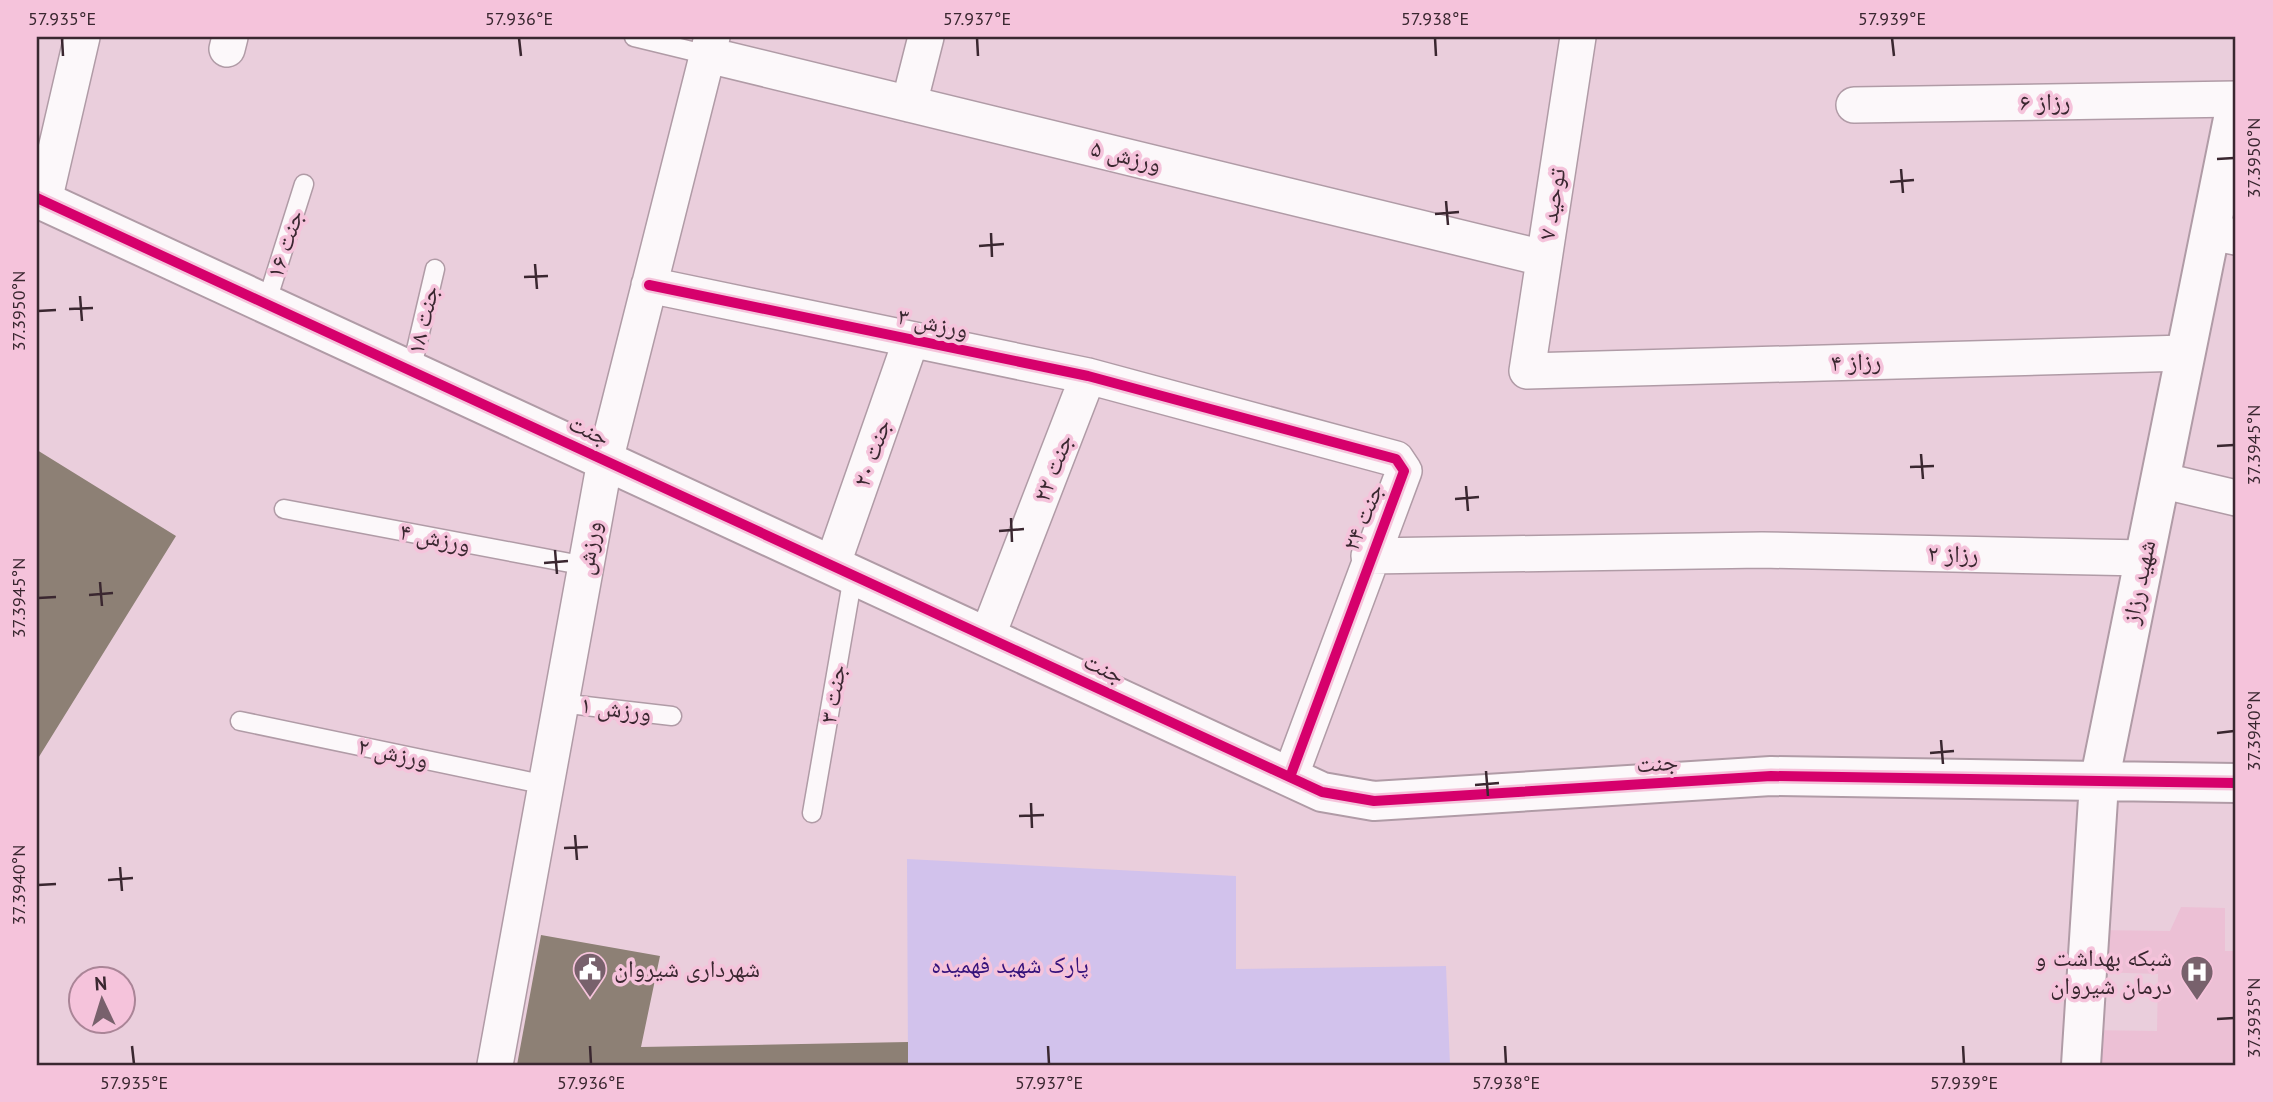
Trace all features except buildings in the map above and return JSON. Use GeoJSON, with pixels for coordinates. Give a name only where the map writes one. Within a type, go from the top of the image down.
{"type":"FeatureCollection","features":[{"type":"Feature","properties":{"kind":"street"},"geometry":{"type":"LineString","coordinates":[[40,199],[82,37]]}},
{"type":"Feature","properties":{"kind":"street"},"geometry":{"type":"LineString","coordinates":[[909,104],[926,37]]}},
{"type":"Feature","properties":{"kind":"street","name":"توحید ۷"},"geometry":{"type":"LineString","coordinates":[[1527,371],[1578,37]]}},
{"type":"Feature","properties":{"kind":"street","name":"ورزش ۵"},"geometry":{"type":"LineString","coordinates":[[710,46],[909,104],[1544,258]]}},
{"type":"Feature","properties":{"kind":"street","name":"ورزش"},"geometry":{"type":"LineString","coordinates":[[495,1065],[605,461],[710,46]]}},
{"type":"Feature","properties":{"kind":"street","name":"رزاز ۶"},"geometry":{"type":"LineString","coordinates":[[1854,105],[2236,99]]}},
{"type":"Feature","properties":{"kind":"street","name":"شهید رزاز"},"geometry":{"type":"LineString","coordinates":[[2081,1065],[2099,783],[2186,353],[2223,235],[2236,104]]}},
{"type":"Feature","properties":{"kind":"street","name":"جنت"},"geometry":{"type":"LineString","coordinates":[[40,199],[1322,792],[1374,801],[1771,776],[2236,783]]}},
{"type":"Feature","properties":{"kind":"street","name":"ورزش ۳"},"geometry":{"type":"LineString","coordinates":[[649,285],[1088,376],[1207,406]]}},
{"type":"Feature","properties":{"kind":"street","name":"جنت ۲۰"},"geometry":{"type":"LineString","coordinates":[[842,571],[911,340]]}},
{"type":"Feature","properties":{"kind":"street","name":"رزاز ۴"},"geometry":{"type":"LineString","coordinates":[[1527,371],[2186,353]]}},
{"type":"Feature","properties":{"kind":"street","name":"جنت ۲۲"},"geometry":{"type":"LineString","coordinates":[[987,637],[1088,376]]}},
{"type":"Feature","properties":{"kind":"street","name":"جنت ۲۴"},"geometry":{"type":"LineString","coordinates":[[1207,406],[1396,458],[1404,471],[1369,556],[1290,777]]}},
{"type":"Feature","properties":{"kind":"street"},"geometry":{"type":"LineString","coordinates":[[2160,480],[2236,498]]}},
{"type":"Feature","properties":{"kind":"street","name":"رزاز ۲"},"geometry":{"type":"LineString","coordinates":[[1369,556],[1762,550],[2144,558]]}},
{"type":"Feature","properties":{"kind":"lane"},"geometry":{"type":"LineString","coordinates":[[634,37],[710,46]]}},
{"type":"Feature","properties":{"kind":"lane","name":"جنت ۱۶"},"geometry":{"type":"LineString","coordinates":[[266,304],[304,184]]}},
{"type":"Feature","properties":{"kind":"lane","name":"جنت ۱۸"},"geometry":{"type":"LineString","coordinates":[[411,371],[435,269]]}},
{"type":"Feature","properties":{"kind":"lane","name":"ورزش ۴"},"geometry":{"type":"LineString","coordinates":[[284,509],[586,566]]}},
{"type":"Feature","properties":{"kind":"lane","name":"جنت ۳"},"geometry":{"type":"LineString","coordinates":[[812,813],[842,571]]}},
{"type":"Feature","properties":{"kind":"lane","name":"ورزش ۱"},"geometry":{"type":"LineString","coordinates":[[561,703],[672,716]]}},
{"type":"Feature","properties":{"kind":"lane","name":"ورزش ۲"},"geometry":{"type":"LineString","coordinates":[[240,721],[546,785]]}},
{"type":"Feature","properties":{"kind":"shaded area","name":"شبکه بهداشت و درمان شیروان"},"geometry":{"type":"Polygon","coordinates":[[[2181,907],[2225,908],[2225,951],[2236,951],[2236,1065],[2084,1065],[2085,1030],[2157,1031],[2158,974],[2095,972],[2096,930],[2170,931],[2181,907]]]}},
{"type":"Feature","properties":{"kind":"green space","name":"پارک شهید فهمیده"},"geometry":{"type":"Polygon","coordinates":[[[907,859],[1236,876],[1236,969],[1446,966],[1450,1065],[908,1065],[907,859]]]}},
{"type":"Feature","properties":{"kind":"cycle path"},"geometry":{"type":"LineString","coordinates":[[37,198],[1322,792],[1374,801],[1771,776],[2236,783]]}},
{"type":"Feature","properties":{"kind":"cycle path"},"geometry":{"type":"LineString","coordinates":[[649,285],[1088,376],[1396,459],[1404,471],[1290,777]]}},
{"type":"Feature","properties":{"kind":"place","name":"شهرداری شیروان"},"geometry":{"type":"Point","coordinates":[590,999]}},
{"type":"Feature","properties":{"kind":"place","name":"شبکه بهداشت و درمان شیروان"},"geometry":{"type":"Point","coordinates":[2197,1002]}}]}
